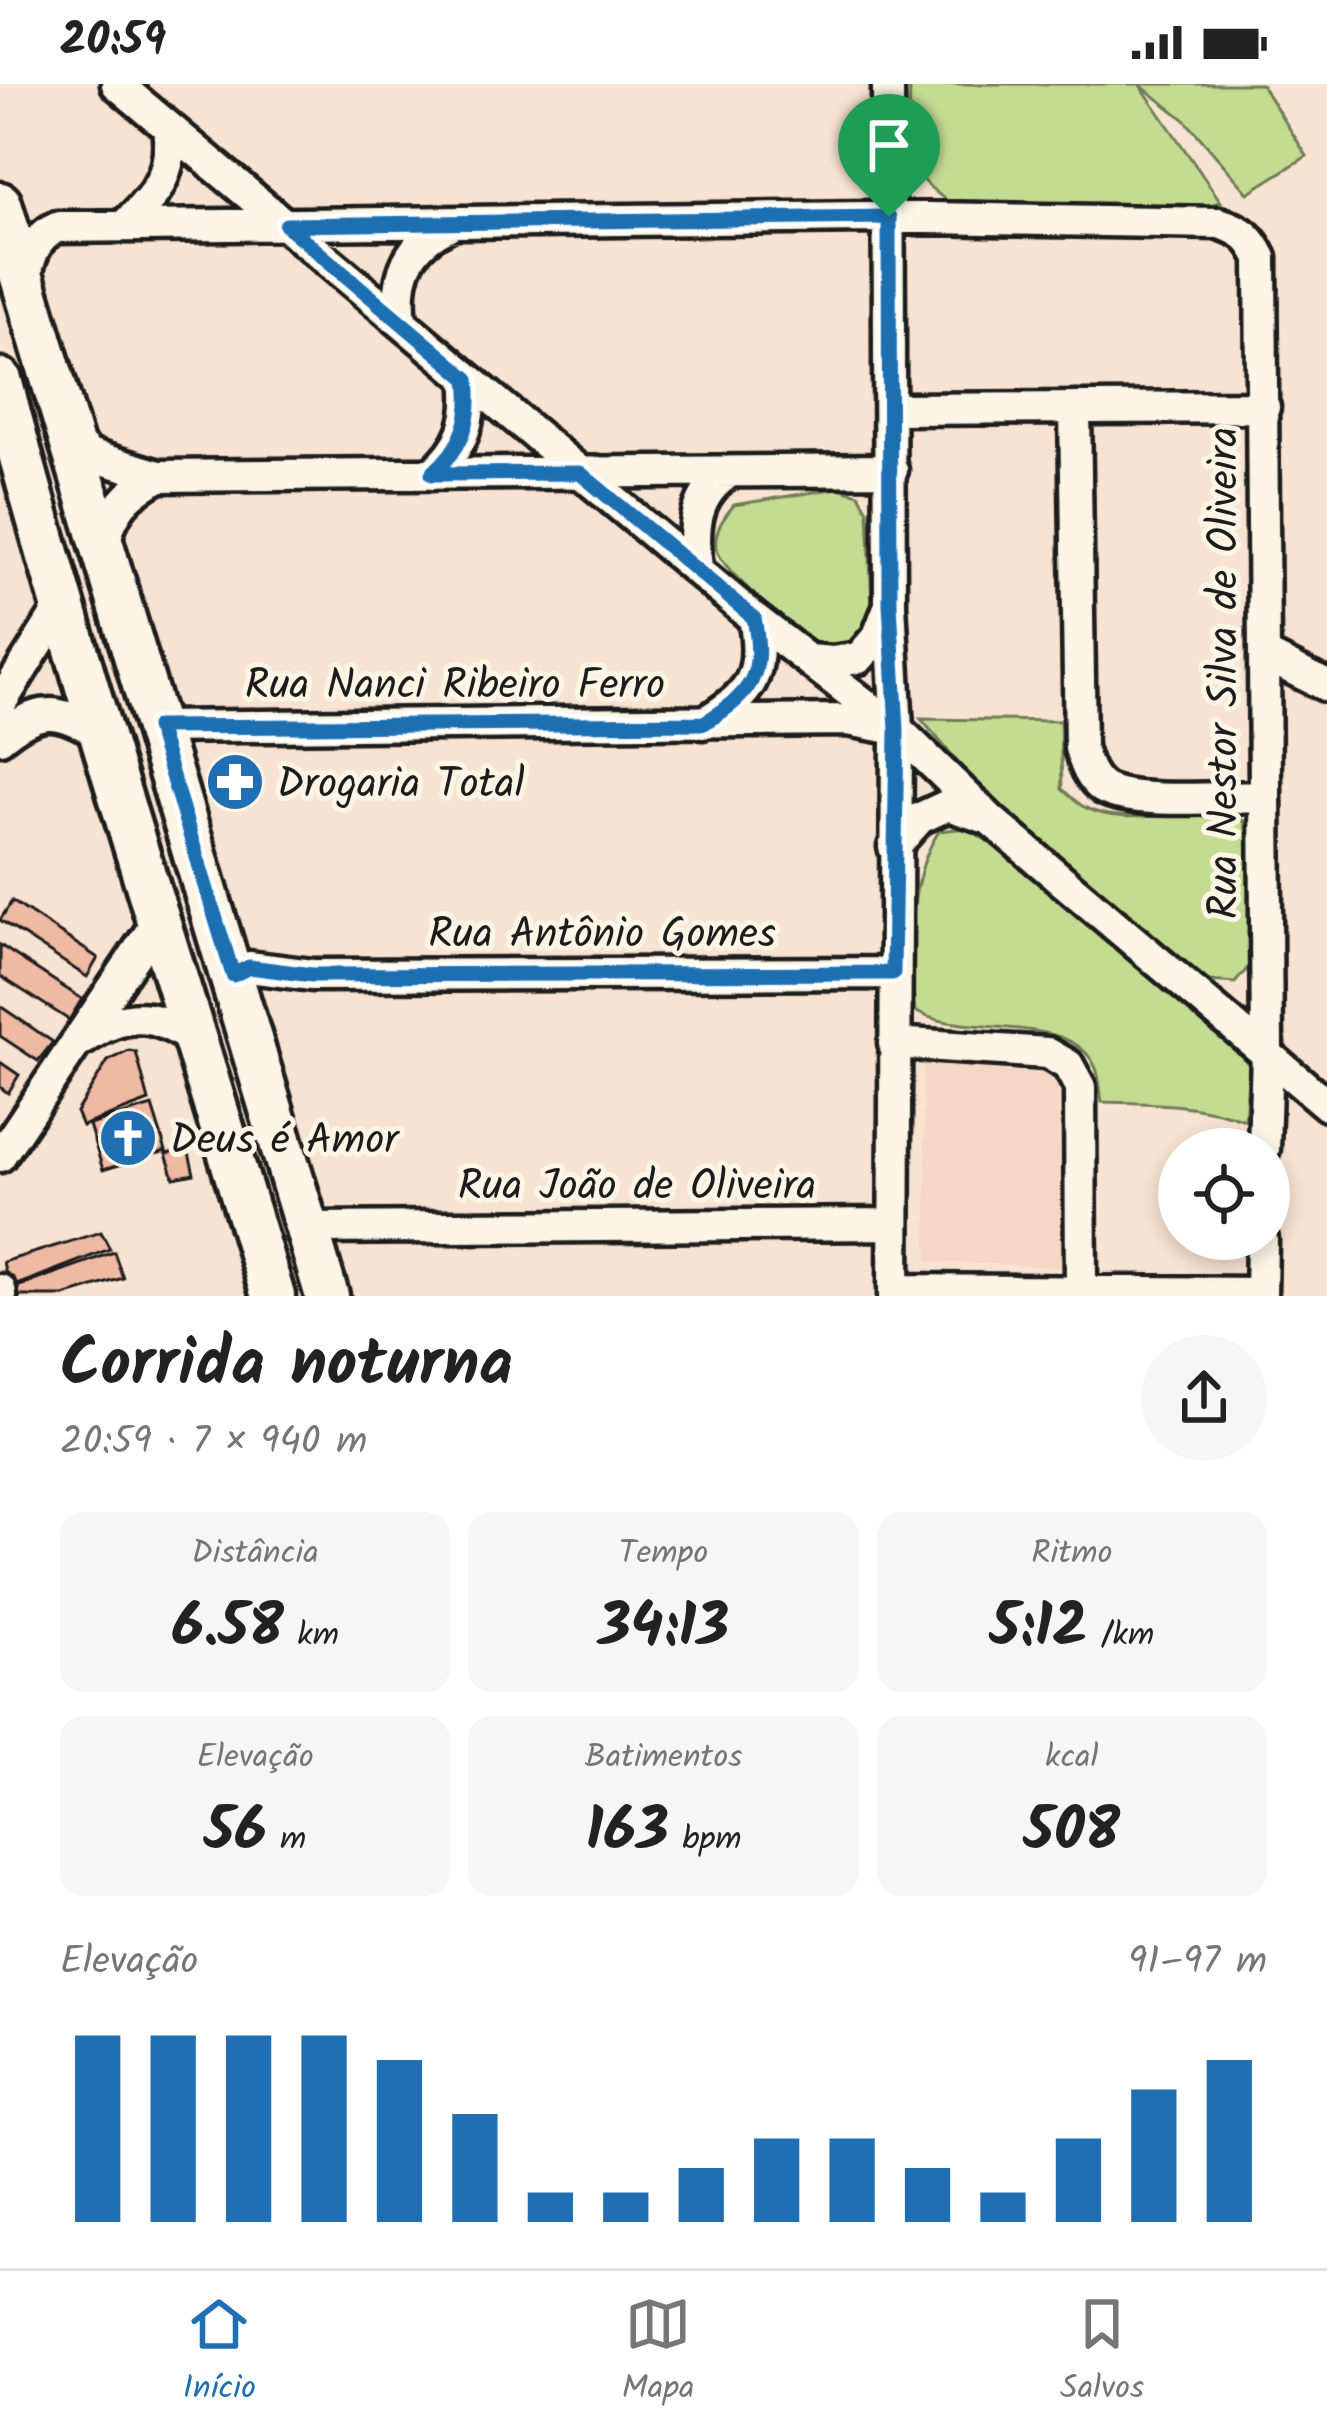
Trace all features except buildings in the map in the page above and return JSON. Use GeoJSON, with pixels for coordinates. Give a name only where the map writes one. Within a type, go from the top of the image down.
{"type":"FeatureCollection","features":[{"type":"Feature","properties":{"kind":"main road"},"geometry":{"type":"LineString","coordinates":[[0,204],[328,1296]]}},
{"type":"Feature","properties":{"kind":"main road"},"geometry":{"type":"LineString","coordinates":[[0,380],[16,462],[64,602],[273,1296]]}},
{"type":"Feature","properties":{"kind":"main road"},"geometry":{"type":"LineString","coordinates":[[16,462],[55,517],[112,700],[127,719],[157,727]]}},
{"type":"Feature","properties":{"kind":"main road"},"geometry":{"type":"LineString","coordinates":[[194,1030],[209,1000],[233,975]]}},
{"type":"Feature","properties":{"kind":"street"},"geometry":{"type":"LineString","coordinates":[[117,84],[754,618],[897,730],[992,821],[1323,1102]]}},
{"type":"Feature","properties":{"kind":"street"},"geometry":{"type":"LineString","coordinates":[[888,84],[890,604],[897,730],[894,1293],[1081,1289],[1261,1294],[1262,1260]]}},
{"type":"Feature","properties":{"kind":"street"},"geometry":{"type":"LineString","coordinates":[[124,226],[163,182],[171,144],[168,129]]}},
{"type":"Feature","properties":{"kind":"street"},"geometry":{"type":"LineString","coordinates":[[25,281],[32,252],[46,232],[57,227],[889,217]]}},
{"type":"Feature","properties":{"kind":"street","name":"Rua Nestor Silva de Oliveira"},"geometry":{"type":"LineString","coordinates":[[889,217],[1219,223],[1241,230],[1261,258],[1264,1128]]}},
{"type":"Feature","properties":{"kind":"street"},"geometry":{"type":"LineString","coordinates":[[401,320],[400,287],[417,243],[449,225]]}},
{"type":"Feature","properties":{"kind":"street"},"geometry":{"type":"LineString","coordinates":[[432,474],[460,446],[471,404],[468,379]]}},
{"type":"Feature","properties":{"kind":"street"},"geometry":{"type":"LineString","coordinates":[[891,409],[1264,407]]}},
{"type":"Feature","properties":{"kind":"street"},"geometry":{"type":"LineString","coordinates":[[1075,408],[1080,748],[1090,776],[1105,790],[1132,797],[1263,797]]}},
{"type":"Feature","properties":{"kind":"street"},"geometry":{"type":"LineString","coordinates":[[74,441],[89,455],[159,476],[892,470]]}},
{"type":"Feature","properties":{"kind":"street"},"geometry":{"type":"LineString","coordinates":[[697,568],[693,537],[698,510],[708,488],[730,472]]}},
{"type":"Feature","properties":{"kind":"street"},"geometry":{"type":"LineString","coordinates":[[104,546],[112,516],[125,497],[159,476]]}},
{"type":"Feature","properties":{"kind":"street"},"geometry":{"type":"LineString","coordinates":[[0,704],[64,602]]}},
{"type":"Feature","properties":{"kind":"street"},"geometry":{"type":"LineString","coordinates":[[809,660],[859,658],[878,636],[890,604]]}},
{"type":"Feature","properties":{"kind":"street"},"geometry":{"type":"LineString","coordinates":[[704,723],[741,697],[752,681],[760,662],[754,618]]}},
{"type":"Feature","properties":{"kind":"street"},"geometry":{"type":"LineString","coordinates":[[1265,655],[1327,686]]}},
{"type":"Feature","properties":{"kind":"street"},"geometry":{"type":"LineString","coordinates":[[0,738],[43,712],[74,718],[100,733]]}},
{"type":"Feature","properties":{"kind":"street","name":"Rua Nanci Ribeiro Ferro"},"geometry":{"type":"LineString","coordinates":[[157,727],[848,720],[897,730]]}},
{"type":"Feature","properties":{"kind":"street"},"geometry":{"type":"LineString","coordinates":[[894,847],[920,818],[948,805],[992,821]]}},
{"type":"Feature","properties":{"kind":"street"},"geometry":{"type":"LineString","coordinates":[[0,1156],[158,921]]}},
{"type":"Feature","properties":{"kind":"street","name":"Rua Antônio Gomes"},"geometry":{"type":"LineString","coordinates":[[221,934],[280,969]]}},
{"type":"Feature","properties":{"kind":"street","name":"Rua Antônio Gomes"},"geometry":{"type":"LineString","coordinates":[[233,975],[249,967],[312,975],[893,973]]}},
{"type":"Feature","properties":{"kind":"street","name":"Rua Antônio Gomes"},"geometry":{"type":"LineString","coordinates":[[248,1028],[269,989],[312,975]]}},
{"type":"Feature","properties":{"kind":"street"},"geometry":{"type":"LineString","coordinates":[[70,1050],[115,1020],[132,1018],[194,1030]]}},
{"type":"Feature","properties":{"kind":"street"},"geometry":{"type":"LineString","coordinates":[[894,1043],[1046,1053],[1068,1065],[1080,1087],[1081,1289]]}},
{"type":"Feature","properties":{"kind":"street","name":"Rua Nestor Silva de Oliveira"},"geometry":{"type":"LineString","coordinates":[[1266,1128],[1270,1110],[1285,1100],[1323,1102]]}},
{"type":"Feature","properties":{"kind":"street","name":"Rua João de Oliveira"},"geometry":{"type":"LineString","coordinates":[[308,1228],[894,1224]]}},
{"type":"Feature","properties":{"kind":"shaded area"},"geometry":{"type":"Polygon","coordinates":[[[923,1066],[1042,1070],[1058,1078],[1061,1267],[928,1262],[923,1066]]]}},
{"type":"Feature","properties":{"kind":"green space"},"geometry":{"type":"Polygon","coordinates":[[[910,84],[1261,84],[1307,156],[1248,193],[1184,119],[1140,85],[1221,202],[1201,207],[951,203],[914,166],[909,138],[910,84]]]}},
{"type":"Feature","properties":{"kind":"green space"},"geometry":{"type":"Polygon","coordinates":[[[838,488],[859,494],[868,511],[872,605],[855,641],[827,646],[794,628],[744,585],[720,557],[716,541],[720,524],[734,505],[838,488]]]}},
{"type":"Feature","properties":{"kind":"green space"},"geometry":{"type":"Polygon","coordinates":[[[921,719],[1060,721],[1062,789],[1084,807],[1122,816],[1205,814],[1244,821],[1252,851],[1252,963],[1235,983],[1209,981],[1170,955],[984,793],[921,719]]]}},
{"type":"Feature","properties":{"kind":"green space"},"geometry":{"type":"Polygon","coordinates":[[[966,828],[1071,901],[1232,1045],[1249,1065],[1245,1120],[1192,1107],[1102,1102],[1094,1064],[1061,1037],[959,1024],[915,1011],[913,918],[921,872],[939,831],[966,828]]]}},
{"type":"Feature","properties":{"kind":"place","name":"Drogaria Total"},"geometry":{"type":"Point","coordinates":[235,782]}},
{"type":"Feature","properties":{"kind":"place","name":"Deus é Amor"},"geometry":{"type":"Point","coordinates":[128,1138]}},
{"type":"Feature","properties":{"kind":"route"},"geometry":{"type":"LineString","coordinates":[[889,217],[890,604],[897,730],[893,973],[312,975],[249,967],[233,975],[157,727],[704,723],[741,697],[760,662],[754,618],[580,473],[432,474],[460,446],[471,404],[468,379],[286,225],[889,217]]}}]}
